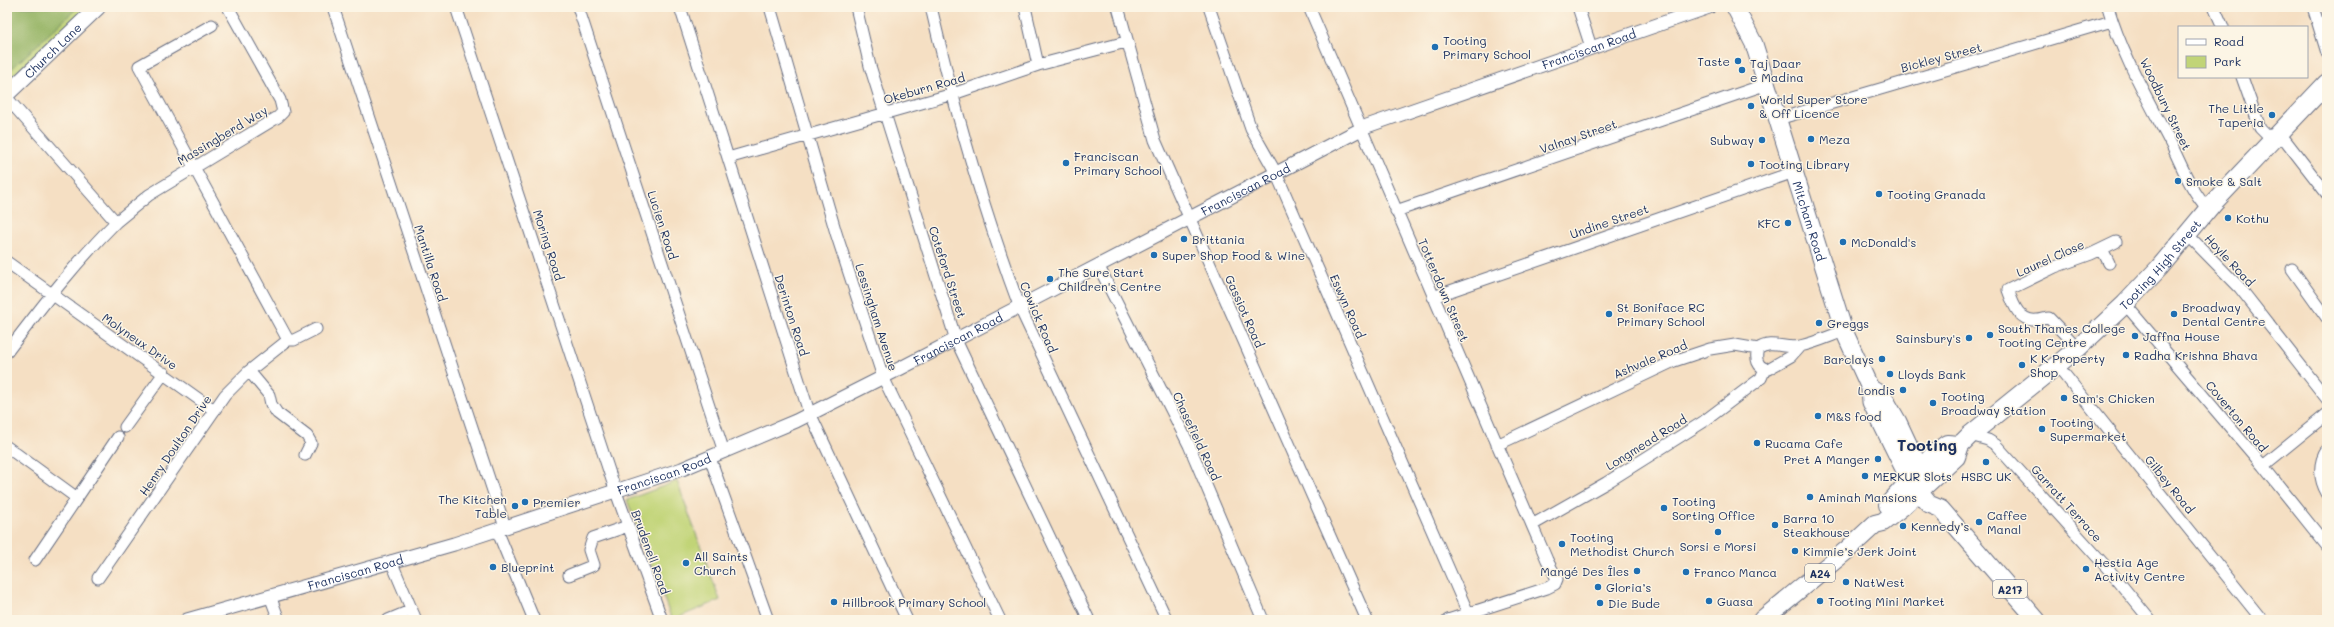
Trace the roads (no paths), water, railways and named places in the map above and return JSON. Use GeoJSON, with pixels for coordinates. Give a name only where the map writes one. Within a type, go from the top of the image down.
{"type":"FeatureCollection","features":[{"type":"Feature","properties":{"kind":"highway","name":"Tooting High Street"},"geometry":{"type":"LineString","coordinates":[[1762,620],[1847,550],[1875,524],[1877,516],[1919,482],[1956,457],[1965,440],[2078,348],[2125,304],[2152,276],[2208,209],[2275,136],[2327,83]]}},
{"type":"Feature","properties":{"kind":"main road","name":"Church Lane"},"geometry":{"type":"LineString","coordinates":[[7,94],[98,7]]}},
{"type":"Feature","properties":{"kind":"main road","name":"Mitcham Road"},"geometry":{"type":"LineString","coordinates":[[1738,8],[1754,44],[1844,331],[1858,366],[1870,388],[1871,402],[1919,482]]}},
{"type":"Feature","properties":{"kind":"main road","name":"A217"},"geometry":{"type":"LineString","coordinates":[[1919,482],[1939,501],[1940,508],[2037,620]]}},
{"type":"Feature","properties":{"kind":"street","name":"Massingberd Way"},"geometry":{"type":"LineString","coordinates":[[7,352],[51,293],[83,255],[116,222],[149,195],[278,117],[283,112],[280,100],[228,7]]}},
{"type":"Feature","properties":{"kind":"street","name":"Mantilla Road"},"geometry":{"type":"LineString","coordinates":[[333,7],[501,528],[534,620]]}},
{"type":"Feature","properties":{"kind":"street","name":"Moring Road"},"geometry":{"type":"LineString","coordinates":[[456,7],[616,492]]}},
{"type":"Feature","properties":{"kind":"street","name":"Lucien Road"},"geometry":{"type":"LineString","coordinates":[[578,7],[724,452]]}},
{"type":"Feature","properties":{"kind":"street","name":"Derinton Road"},"geometry":{"type":"LineString","coordinates":[[680,7],[810,414],[907,620]]}},
{"type":"Feature","properties":{"kind":"street","name":"Lessingham Avenue"},"geometry":{"type":"LineString","coordinates":[[770,7],[843,255],[883,377],[1000,620]]}},
{"type":"Feature","properties":{"kind":"street","name":"Coteford Street"},"geometry":{"type":"LineString","coordinates":[[856,7],[870,66],[956,340],[1089,620]]}},
{"type":"Feature","properties":{"kind":"street","name":"Cowick Road"},"geometry":{"type":"LineString","coordinates":[[931,7],[953,94],[1002,262],[1020,308],[1167,620]]}},
{"type":"Feature","properties":{"kind":"street"},"geometry":{"type":"LineString","coordinates":[[1025,7],[1038,65]]}},
{"type":"Feature","properties":{"kind":"street","name":"Gassiot Road"},"geometry":{"type":"LineString","coordinates":[[1118,7],[1126,42],[1155,140],[1366,620]]}},
{"type":"Feature","properties":{"kind":"street","name":"Eswyn Road"},"geometry":{"type":"LineString","coordinates":[[1209,7],[1251,129],[1276,174],[1468,613]]}},
{"type":"Feature","properties":{"kind":"street","name":"Totterdown Street"},"geometry":{"type":"LineString","coordinates":[[1309,7],[1360,129],[1497,445],[1557,579],[1556,582],[1547,588],[1468,613]]}},
{"type":"Feature","properties":{"kind":"street"},"geometry":{"type":"LineString","coordinates":[[1578,7],[1591,47]]}},
{"type":"Feature","properties":{"kind":"street","name":"Franciscan Road"},"geometry":{"type":"LineString","coordinates":[[187,620],[501,528],[616,492],[710,458],[810,414],[1020,308],[1360,129],[1591,47],[1710,7]]}},
{"type":"Feature","properties":{"kind":"street","name":"Woodbury Street"},"geometry":{"type":"LineString","coordinates":[[2108,7],[2112,21],[2171,145],[2199,200],[2208,209]]}},
{"type":"Feature","properties":{"kind":"street"},"geometry":{"type":"LineString","coordinates":[[2214,7],[2223,26]]}},
{"type":"Feature","properties":{"kind":"street"},"geometry":{"type":"LineString","coordinates":[[2313,7],[2327,53]]}},
{"type":"Feature","properties":{"kind":"street","name":"Bickley Street"},"geometry":{"type":"LineString","coordinates":[[1778,119],[2112,21]]}},
{"type":"Feature","properties":{"kind":"street"},"geometry":{"type":"LineString","coordinates":[[212,25],[139,66],[196,167],[288,340]]}},
{"type":"Feature","properties":{"kind":"street","name":"Okeburn Road"},"geometry":{"type":"LineString","coordinates":[[728,158],[953,94],[1038,65],[1126,42]]}},
{"type":"Feature","properties":{"kind":"street"},"geometry":{"type":"LineString","coordinates":[[2242,78],[2260,128],[2275,136],[2327,194]]}},
{"type":"Feature","properties":{"kind":"street","name":"Valnay Street"},"geometry":{"type":"LineString","coordinates":[[1396,211],[1767,84]]}},
{"type":"Feature","properties":{"kind":"street"},"geometry":{"type":"LineString","coordinates":[[7,98],[116,222]]}},
{"type":"Feature","properties":{"kind":"street","name":"Undine Street"},"geometry":{"type":"LineString","coordinates":[[1433,297],[1794,172]]}},
{"type":"Feature","properties":{"kind":"street","name":"Hoyle Road"},"geometry":{"type":"LineString","coordinates":[[2187,234],[2240,288],[2327,399]]}},
{"type":"Feature","properties":{"kind":"street","name":"Laurel Close"},"geometry":{"type":"LineString","coordinates":[[2078,348],[2049,318],[2032,320],[2021,315],[2014,306],[2008,290],[2055,267],[2116,242]]}},
{"type":"Feature","properties":{"kind":"street","name":"Laurel Close"},"geometry":{"type":"LineString","coordinates":[[2102,249],[2109,263]]}},
{"type":"Feature","properties":{"kind":"street","name":"Molyneux Drive"},"geometry":{"type":"LineString","coordinates":[[7,262],[214,410]]}},
{"type":"Feature","properties":{"kind":"street","name":"Chasefield Road"},"geometry":{"type":"LineString","coordinates":[[1099,267],[1189,445],[1263,620]]}},
{"type":"Feature","properties":{"kind":"street"},"geometry":{"type":"LineString","coordinates":[[2292,269],[2327,318]]}},
{"type":"Feature","properties":{"kind":"street","name":"Coverton Road"},"geometry":{"type":"LineString","coordinates":[[2125,304],[2263,466],[2327,546]]}},
{"type":"Feature","properties":{"kind":"street","name":"Henry Doulton Drive"},"geometry":{"type":"LineString","coordinates":[[98,578],[225,395],[249,371],[288,340],[294,340],[316,329]]}},
{"type":"Feature","properties":{"kind":"street","name":"Ashvale Road"},"geometry":{"type":"LineString","coordinates":[[1497,445],[1674,361],[1710,349],[1735,345],[1758,350],[1762,346],[1779,344],[1799,347],[1844,331]]}},
{"type":"Feature","properties":{"kind":"street","name":"Longmead Road"},"geometry":{"type":"LineString","coordinates":[[1532,525],[1606,483],[1703,422],[1761,378],[1765,369],[1772,368],[1791,356],[1799,347]]}},
{"type":"Feature","properties":{"kind":"street"},"geometry":{"type":"LineString","coordinates":[[1758,350],[1756,360],[1765,369]]}},
{"type":"Feature","properties":{"kind":"street","name":"Gilbey Road"},"geometry":{"type":"LineString","coordinates":[[2057,365],[2262,620]]}},
{"type":"Feature","properties":{"kind":"street"},"geometry":{"type":"LineString","coordinates":[[249,371],[269,395],[271,404],[277,413],[307,436],[311,443],[305,454]]}},
{"type":"Feature","properties":{"kind":"street"},"geometry":{"type":"LineString","coordinates":[[125,427],[164,373]]}},
{"type":"Feature","properties":{"kind":"street"},"geometry":{"type":"LineString","coordinates":[[2263,466],[2327,414]]}},
{"type":"Feature","properties":{"kind":"street"},"geometry":{"type":"LineString","coordinates":[[35,560],[118,437]]}},
{"type":"Feature","properties":{"kind":"street","name":"Garratt Terrace"},"geometry":{"type":"LineString","coordinates":[[1965,440],[1988,440],[1996,445],[2110,572],[2150,620]]}},
{"type":"Feature","properties":{"kind":"street"},"geometry":{"type":"LineString","coordinates":[[7,447],[77,498]]}},
{"type":"Feature","properties":{"kind":"street"},"geometry":{"type":"LineString","coordinates":[[2327,450],[2320,467],[2324,487],[2327,492]]}},
{"type":"Feature","properties":{"kind":"street"},"geometry":{"type":"LineString","coordinates":[[710,458],[768,620]]}},
{"type":"Feature","properties":{"kind":"street","name":"Brudenell Road"},"geometry":{"type":"LineString","coordinates":[[616,492],[662,620]]}},
{"type":"Feature","properties":{"kind":"street"},"geometry":{"type":"LineString","coordinates":[[569,575],[594,564],[589,550],[593,538],[628,526]]}},
{"type":"Feature","properties":{"kind":"street"},"geometry":{"type":"LineString","coordinates":[[388,620],[414,615],[392,561]]}},
{"type":"Feature","properties":{"kind":"street"},"geometry":{"type":"LineString","coordinates":[[270,596],[279,620]]}},
{"type":"Feature","properties":{"kind":"street"},"geometry":{"type":"LineString","coordinates":[[1448,620],[1468,613]]}},
{"type":"Feature","properties":{"kind":"place","name":"Tooting Primary School"},"geometry":{"type":"Point","coordinates":[1435,47]}},
{"type":"Feature","properties":{"kind":"place","name":"Taste"},"geometry":{"type":"Point","coordinates":[1738,61]}},
{"type":"Feature","properties":{"kind":"place","name":"Taj Daar e Madina"},"geometry":{"type":"Point","coordinates":[1742,70]}},
{"type":"Feature","properties":{"kind":"place","name":"World Super Store & Off Licence"},"geometry":{"type":"Point","coordinates":[1751,106]}},
{"type":"Feature","properties":{"kind":"place","name":"The Little Taperia"},"geometry":{"type":"Point","coordinates":[2272,115]}},
{"type":"Feature","properties":{"kind":"place","name":"Meza"},"geometry":{"type":"Point","coordinates":[1811,139]}},
{"type":"Feature","properties":{"kind":"place","name":"Subway"},"geometry":{"type":"Point","coordinates":[1762,140]}},
{"type":"Feature","properties":{"kind":"place","name":"Franciscan Primary School"},"geometry":{"type":"Point","coordinates":[1066,163]}},
{"type":"Feature","properties":{"kind":"place","name":"Tooting Library"},"geometry":{"type":"Point","coordinates":[1751,164]}},
{"type":"Feature","properties":{"kind":"place","name":"Smoke & Salt"},"geometry":{"type":"Point","coordinates":[2178,181]}},
{"type":"Feature","properties":{"kind":"place","name":"Tooting Granada"},"geometry":{"type":"Point","coordinates":[1879,194]}},
{"type":"Feature","properties":{"kind":"place","name":"Kothu"},"geometry":{"type":"Point","coordinates":[2228,218]}},
{"type":"Feature","properties":{"kind":"place","name":"KFC"},"geometry":{"type":"Point","coordinates":[1788,223]}},
{"type":"Feature","properties":{"kind":"place","name":"Brittania"},"geometry":{"type":"Point","coordinates":[1184,239]}},
{"type":"Feature","properties":{"kind":"place","name":"McDonald's"},"geometry":{"type":"Point","coordinates":[1843,242]}},
{"type":"Feature","properties":{"kind":"place","name":"Super Shop Food & Wine"},"geometry":{"type":"Point","coordinates":[1154,255]}},
{"type":"Feature","properties":{"kind":"place","name":"The Sure Start Children's Centre"},"geometry":{"type":"Point","coordinates":[1050,279]}},
{"type":"Feature","properties":{"kind":"place","name":"St Boniface RC Primary School"},"geometry":{"type":"Point","coordinates":[1609,314]}},
{"type":"Feature","properties":{"kind":"place","name":"Broadway Dental Centre"},"geometry":{"type":"Point","coordinates":[2174,314]}},
{"type":"Feature","properties":{"kind":"place","name":"Greggs"},"geometry":{"type":"Point","coordinates":[1819,323]}},
{"type":"Feature","properties":{"kind":"place","name":"South Thames College Tooting Centre"},"geometry":{"type":"Point","coordinates":[1990,335]}},
{"type":"Feature","properties":{"kind":"place","name":"Jaffna House"},"geometry":{"type":"Point","coordinates":[2135,336]}},
{"type":"Feature","properties":{"kind":"place","name":"Sainsbury's"},"geometry":{"type":"Point","coordinates":[1969,338]}},
{"type":"Feature","properties":{"kind":"place","name":"Radha Krishna Bhava"},"geometry":{"type":"Point","coordinates":[2126,355]}},
{"type":"Feature","properties":{"kind":"place","name":"Barclays"},"geometry":{"type":"Point","coordinates":[1882,359]}},
{"type":"Feature","properties":{"kind":"place","name":"K K Property Shop"},"geometry":{"type":"Point","coordinates":[2022,365]}},
{"type":"Feature","properties":{"kind":"place","name":"Lloyds Bank"},"geometry":{"type":"Point","coordinates":[1890,374]}},
{"type":"Feature","properties":{"kind":"place","name":"Londis"},"geometry":{"type":"Point","coordinates":[1903,390]}},
{"type":"Feature","properties":{"kind":"place","name":"Sam's Chicken"},"geometry":{"type":"Point","coordinates":[2064,398]}},
{"type":"Feature","properties":{"kind":"place","name":"Tooting Broadway Station"},"geometry":{"type":"Point","coordinates":[1933,403]}},
{"type":"Feature","properties":{"kind":"place","name":"M&S food"},"geometry":{"type":"Point","coordinates":[1818,416]}},
{"type":"Feature","properties":{"kind":"place","name":"Tooting Supermarket"},"geometry":{"type":"Point","coordinates":[2042,429]}},
{"type":"Feature","properties":{"kind":"place","name":"Rucama Cafe"},"geometry":{"type":"Point","coordinates":[1757,443]}},
{"type":"Feature","properties":{"kind":"place","name":"Pret A Manger"},"geometry":{"type":"Point","coordinates":[1878,459]}},
{"type":"Feature","properties":{"kind":"place","name":"HSBC UK"},"geometry":{"type":"Point","coordinates":[1986,462]}},
{"type":"Feature","properties":{"kind":"place","name":"MERKUR Slots"},"geometry":{"type":"Point","coordinates":[1865,476]}},
{"type":"Feature","properties":{"kind":"place","name":"Aminah Mansions"},"geometry":{"type":"Point","coordinates":[1810,497]}},
{"type":"Feature","properties":{"kind":"place","name":"Premier"},"geometry":{"type":"Point","coordinates":[525,502]}},
{"type":"Feature","properties":{"kind":"place","name":"The Kitchen Table"},"geometry":{"type":"Point","coordinates":[515,506]}},
{"type":"Feature","properties":{"kind":"place","name":"Tooting Sorting Office"},"geometry":{"type":"Point","coordinates":[1664,508]}},
{"type":"Feature","properties":{"kind":"place","name":"Caffee Manal"},"geometry":{"type":"Point","coordinates":[1979,522]}},
{"type":"Feature","properties":{"kind":"place","name":"Barra 10 Steakhouse"},"geometry":{"type":"Point","coordinates":[1775,525]}},
{"type":"Feature","properties":{"kind":"place","name":"Kennedy’s"},"geometry":{"type":"Point","coordinates":[1903,526]}},
{"type":"Feature","properties":{"kind":"place","name":"Sorsi e Morsi"},"geometry":{"type":"Point","coordinates":[1718,532]}},
{"type":"Feature","properties":{"kind":"place","name":"Tooting Methodist Church"},"geometry":{"type":"Point","coordinates":[1562,544]}},
{"type":"Feature","properties":{"kind":"place","name":"Kimmie’s Jerk Joint"},"geometry":{"type":"Point","coordinates":[1795,551]}},
{"type":"Feature","properties":{"kind":"place","name":"All Saints Church"},"geometry":{"type":"Point","coordinates":[686,563]}},
{"type":"Feature","properties":{"kind":"place","name":"Blueprint"},"geometry":{"type":"Point","coordinates":[493,567]}},
{"type":"Feature","properties":{"kind":"place","name":"Hestia Age Activity Centre"},"geometry":{"type":"Point","coordinates":[2086,569]}},
{"type":"Feature","properties":{"kind":"place","name":"Mangé Des Îles"},"geometry":{"type":"Point","coordinates":[1637,571]}},
{"type":"Feature","properties":{"kind":"place","name":"Franco Manca"},"geometry":{"type":"Point","coordinates":[1686,572]}},
{"type":"Feature","properties":{"kind":"place","name":"NatWest"},"geometry":{"type":"Point","coordinates":[1846,582]}},
{"type":"Feature","properties":{"kind":"place","name":"Gloria’s"},"geometry":{"type":"Point","coordinates":[1598,587]}},
{"type":"Feature","properties":{"kind":"place","name":"Guasa"},"geometry":{"type":"Point","coordinates":[1709,601]}},
{"type":"Feature","properties":{"kind":"place","name":"Tooting Mini Market"},"geometry":{"type":"Point","coordinates":[1820,601]}},
{"type":"Feature","properties":{"kind":"place","name":"Hillbrook Primary School"},"geometry":{"type":"Point","coordinates":[834,602]}},
{"type":"Feature","properties":{"kind":"place","name":"Die Bude"},"geometry":{"type":"Point","coordinates":[1600,603]}},
{"type":"Feature","properties":{"kind":"district","name":"Tooting"},"geometry":{"type":"Point","coordinates":[1927,444]}}]}
